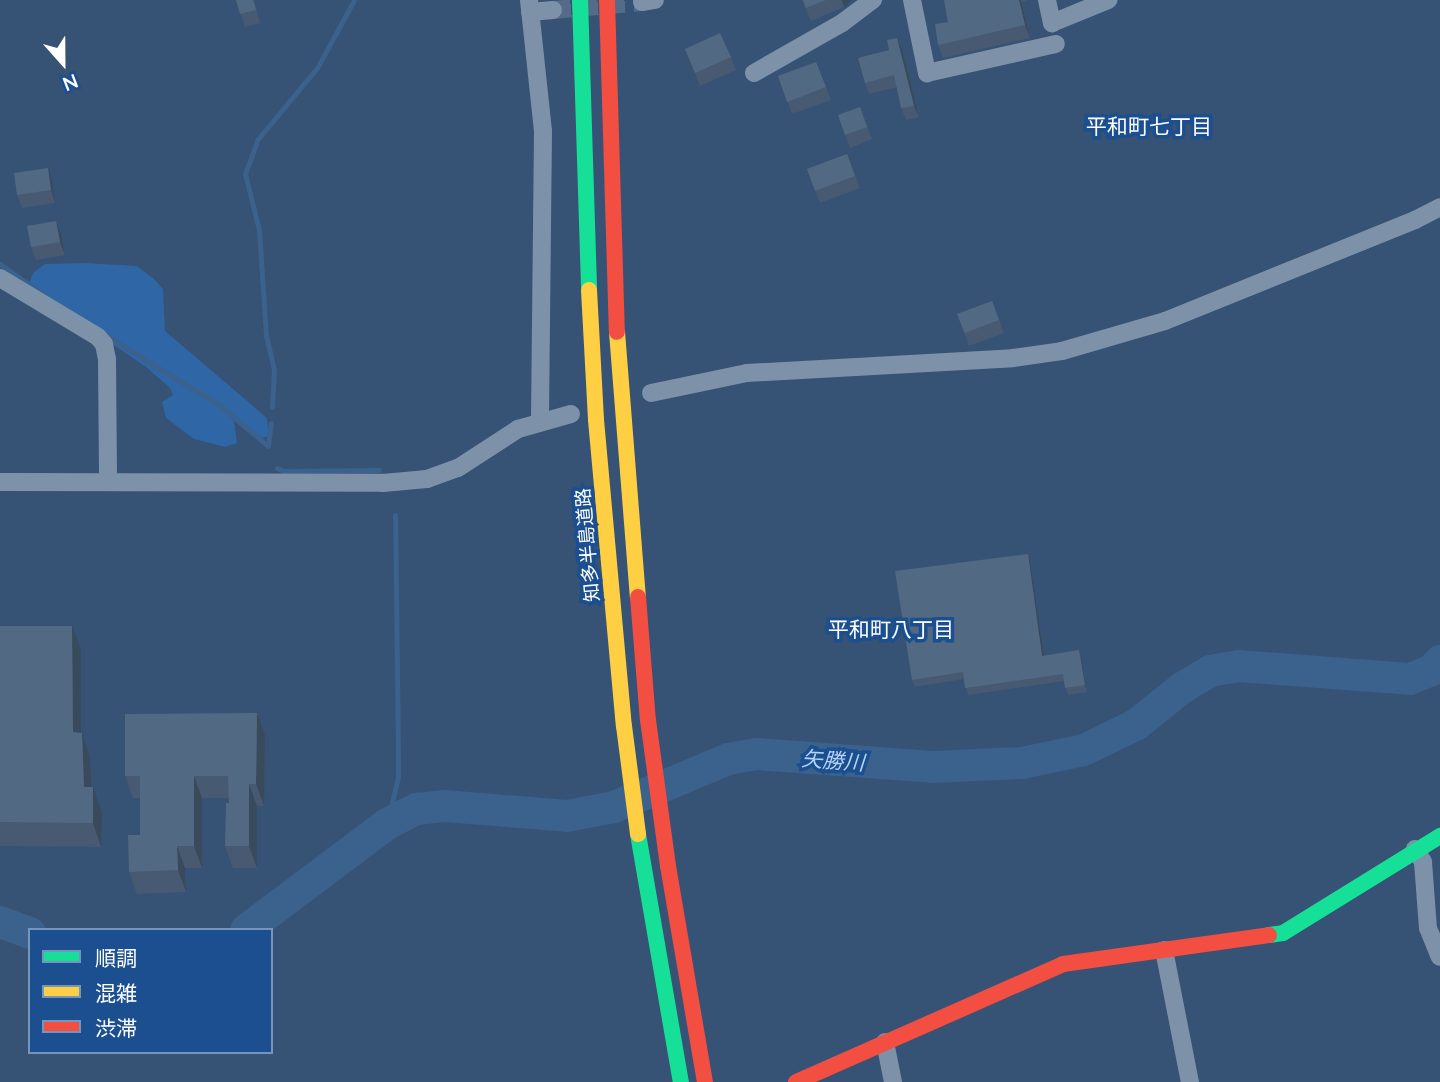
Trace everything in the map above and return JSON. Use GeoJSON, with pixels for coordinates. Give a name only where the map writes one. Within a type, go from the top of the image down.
{"type":"FeatureCollection","features":[{"type":"Feature","properties":{"kind":"main road","name":"知多半島道路"},"geometry":{"type":"LineString","coordinates":[[580,0],[581,103],[596,420],[625,726],[643,872],[681,1082]]}},
{"type":"Feature","properties":{"kind":"main road"},"geometry":{"type":"LineString","coordinates":[[607,0],[613,236],[622,416],[648,720],[667,866],[705,1082]]}},
{"type":"Feature","properties":{"kind":"main road"},"geometry":{"type":"LineString","coordinates":[[559,5],[566,82],[581,103]]}},
{"type":"Feature","properties":{"kind":"main road"},"geometry":{"type":"LineString","coordinates":[[796,1082],[1063,964],[1283,933],[1440,836]]}},
{"type":"Feature","properties":{"kind":"street"},"geometry":{"type":"LineString","coordinates":[[754,74],[842,23],[873,0]]}},
{"type":"Feature","properties":{"kind":"street"},"geometry":{"type":"LineString","coordinates":[[912,0],[928,73],[1056,44]]}},
{"type":"Feature","properties":{"kind":"street"},"geometry":{"type":"LineString","coordinates":[[1047,0],[1052,23],[1108,0]]}},
{"type":"Feature","properties":{"kind":"street"},"geometry":{"type":"LineString","coordinates":[[540,420],[543,131],[530,6],[559,5]]}},
{"type":"Feature","properties":{"kind":"street"},"geometry":{"type":"LineString","coordinates":[[651,393],[747,373],[1001,359],[1062,351],[1165,321],[1352,247],[1440,207]]}},
{"type":"Feature","properties":{"kind":"street"},"geometry":{"type":"LineString","coordinates":[[0,278],[98,337],[104,344],[107,359],[108,482]]}},
{"type":"Feature","properties":{"kind":"street"},"geometry":{"type":"LineString","coordinates":[[0,482],[383,483],[428,479],[458,468],[518,429],[540,420],[571,414]]}},
{"type":"Feature","properties":{"kind":"street"},"geometry":{"type":"LineString","coordinates":[[1415,849],[1423,862],[1428,928],[1440,957]]}},
{"type":"Feature","properties":{"kind":"street"},"geometry":{"type":"LineString","coordinates":[[1164,950],[1191,1082]]}},
{"type":"Feature","properties":{"kind":"street"},"geometry":{"type":"LineString","coordinates":[[885,1042],[893,1082]]}},
{"type":"Feature","properties":{"kind":"shaded area"},"geometry":{"type":"Polygon","coordinates":[[[45,264],[137,266],[154,279],[163,289],[165,331],[267,418],[269,436],[262,438],[233,415],[237,443],[225,447],[194,439],[166,418],[162,402],[173,395],[170,388],[146,367],[28,286],[33,273],[45,264]]]}},
{"type":"Feature","properties":{"kind":"building"},"geometry":{"type":"Polygon","coordinates":[[[236,0],[253,0],[256,10],[240,14],[236,0]]]}},
{"type":"Feature","properties":{"kind":"building"},"geometry":{"type":"Polygon","coordinates":[[[803,0],[826,0],[806,8],[803,0]]]}},
{"type":"Feature","properties":{"kind":"building"},"geometry":{"type":"Polygon","coordinates":[[[944,0],[1019,0],[1025,25],[938,45],[935,24],[948,22],[944,0]]]}},
{"type":"Feature","properties":{"kind":"building"},"geometry":{"type":"Polygon","coordinates":[[[720,33],[731,57],[695,73],[685,49],[720,33]]]}},
{"type":"Feature","properties":{"kind":"building"},"geometry":{"type":"Polygon","coordinates":[[[897,38],[914,106],[901,108],[894,75],[865,83],[858,58],[889,50],[887,40],[897,38]]]}},
{"type":"Feature","properties":{"kind":"building"},"geometry":{"type":"Polygon","coordinates":[[[816,62],[826,87],[787,102],[778,76],[816,62]]]}},
{"type":"Feature","properties":{"kind":"building"},"geometry":{"type":"Polygon","coordinates":[[[860,107],[867,127],[845,135],[838,115],[860,107]]]}},
{"type":"Feature","properties":{"kind":"building"},"geometry":{"type":"Polygon","coordinates":[[[847,154],[855,176],[815,191],[807,169],[847,154]]]}},
{"type":"Feature","properties":{"kind":"building"},"geometry":{"type":"Polygon","coordinates":[[[48,168],[51,190],[17,195],[14,173],[48,168]]]}},
{"type":"Feature","properties":{"kind":"building"},"geometry":{"type":"Polygon","coordinates":[[[56,221],[60,242],[31,247],[27,226],[56,221]]]}},
{"type":"Feature","properties":{"kind":"building"},"geometry":{"type":"Polygon","coordinates":[[[992,301],[999,320],[965,333],[957,314],[992,301]]]}},
{"type":"Feature","properties":{"kind":"building"},"geometry":{"type":"Polygon","coordinates":[[[1028,554],[1042,656],[1079,650],[1085,685],[1065,688],[1063,674],[965,688],[963,672],[912,680],[895,571],[1028,554]]]}},
{"type":"Feature","properties":{"kind":"building"},"geometry":{"type":"Polygon","coordinates":[[[0,626],[72,626],[73,732],[82,733],[84,787],[93,787],[93,823],[0,822],[0,626]]]}},
{"type":"Feature","properties":{"kind":"building"},"geometry":{"type":"Polygon","coordinates":[[[257,713],[256,784],[249,784],[249,846],[225,846],[226,803],[229,803],[228,776],[194,776],[194,846],[177,846],[178,870],[129,872],[128,835],[140,835],[140,776],[125,776],[125,714],[257,713]]]}},
{"type":"Feature","properties":{"kind":"waterway"},"geometry":{"type":"LineString","coordinates":[[272,407],[274,370],[266,335],[259,230],[245,174],[258,139],[317,68],[354,0]]}},
{"type":"Feature","properties":{"kind":"waterway"},"geometry":{"type":"LineString","coordinates":[[0,264],[43,294]]}},
{"type":"Feature","properties":{"kind":"waterway"},"geometry":{"type":"LineString","coordinates":[[107,336],[219,405],[268,446]]}},
{"type":"Feature","properties":{"kind":"waterway"},"geometry":{"type":"LineString","coordinates":[[268,446],[271,423]]}},
{"type":"Feature","properties":{"kind":"waterway"},"geometry":{"type":"LineString","coordinates":[[277,468],[284,471],[379,470]]}},
{"type":"Feature","properties":{"kind":"waterway"},"geometry":{"type":"LineString","coordinates":[[387,824],[398,777],[395,515]]}},
{"type":"Feature","properties":{"kind":"waterway","name":"矢勝川"},"geometry":{"type":"LineString","coordinates":[[249,928],[387,824],[417,809],[444,806],[567,816],[614,807],[728,759],[757,754],[933,767],[1022,763],[1084,750],[1137,724],[1182,688],[1210,671],[1238,666],[1410,679],[1432,670],[1440,661]]}},
{"type":"Feature","properties":{"kind":"waterway","name":"矢勝川"},"geometry":{"type":"LineString","coordinates":[[0,922],[28,932]]}},
{"type":"Feature","properties":{"kind":"tunnel"},"geometry":{"type":"LineString","coordinates":[[553,10],[642,2]]}},
{"type":"Feature","properties":{"kind":"traffic: fast"},"geometry":{"type":"LineString","coordinates":[[580,0],[589,290]]}},
{"type":"Feature","properties":{"kind":"traffic: fast"},"geometry":{"type":"LineString","coordinates":[[638,834],[681,1082]]}},
{"type":"Feature","properties":{"kind":"traffic: fast"},"geometry":{"type":"LineString","coordinates":[[1269,935],[1283,933],[1440,836]]}},
{"type":"Feature","properties":{"kind":"traffic: slow"},"geometry":{"type":"LineString","coordinates":[[589,290],[596,420],[624,726],[638,834]]}},
{"type":"Feature","properties":{"kind":"traffic: slow"},"geometry":{"type":"LineString","coordinates":[[617,332],[638,597]]}},
{"type":"Feature","properties":{"kind":"traffic: jam"},"geometry":{"type":"LineString","coordinates":[[607,0],[617,332]]}},
{"type":"Feature","properties":{"kind":"traffic: jam"},"geometry":{"type":"LineString","coordinates":[[638,597],[648,720],[668,866],[705,1082]]}},
{"type":"Feature","properties":{"kind":"traffic: jam"},"geometry":{"type":"LineString","coordinates":[[796,1082],[1063,964],[1269,935]]}},
{"type":"Feature","properties":{"kind":"district","name":"平和町七丁目"},"geometry":{"type":"Point","coordinates":[1149,126]}},
{"type":"Feature","properties":{"kind":"district","name":"平和町八丁目"},"geometry":{"type":"Point","coordinates":[891,629]}}]}
